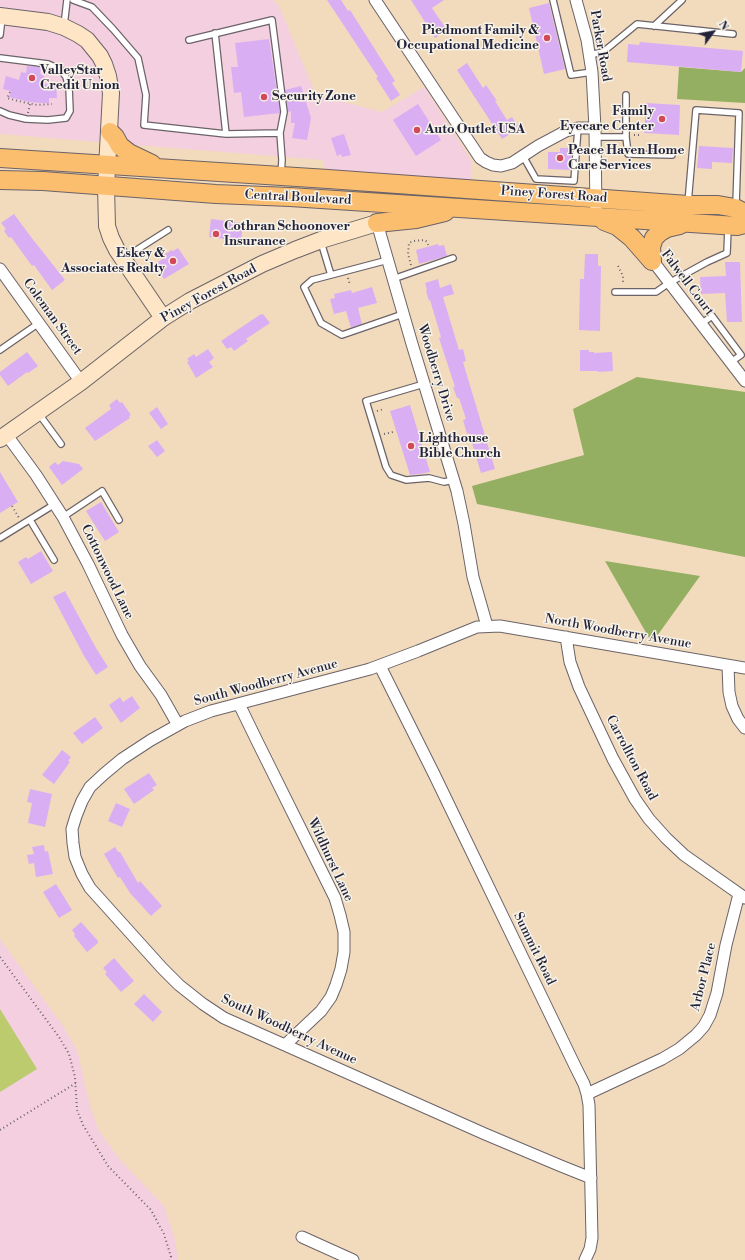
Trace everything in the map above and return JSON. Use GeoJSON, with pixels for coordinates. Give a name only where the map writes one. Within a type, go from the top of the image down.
{"type":"FeatureCollection","features":[{"type":"Feature","properties":{"kind":"main road"},"geometry":{"type":"LineString","coordinates":[[1,16],[48,22],[64,27],[87,40],[100,56],[108,76],[111,93],[106,187],[107,226],[111,238],[123,259],[163,318]]}},
{"type":"Feature","properties":{"kind":"main road"},"geometry":{"type":"LineString","coordinates":[[110,132],[120,146],[129,153],[164,169]]}},
{"type":"Feature","properties":{"kind":"main road","name":"Central Boulevard"},"geometry":{"type":"LineString","coordinates":[[0,158],[362,182]]}},
{"type":"Feature","properties":{"kind":"main road","name":"Central Boulevard"},"geometry":{"type":"LineString","coordinates":[[0,180],[43,181],[106,187],[290,197],[596,217]]}},
{"type":"Feature","properties":{"kind":"main road","name":"Piney Forest Road"},"geometry":{"type":"LineString","coordinates":[[362,182],[603,198],[733,209]]}},
{"type":"Feature","properties":{"kind":"main road"},"geometry":{"type":"LineString","coordinates":[[377,223],[416,219],[462,208]]}},
{"type":"Feature","properties":{"kind":"main road"},"geometry":{"type":"LineString","coordinates":[[632,224],[641,213],[645,210],[651,209],[708,213],[733,209]]}},
{"type":"Feature","properties":{"kind":"main road"},"geometry":{"type":"LineString","coordinates":[[596,217],[617,226],[632,238],[652,261]]}},
{"type":"Feature","properties":{"kind":"main road","name":"Piney Forest Road"},"geometry":{"type":"LineString","coordinates":[[596,217],[632,224],[686,223],[737,225]]}},
{"type":"Feature","properties":{"kind":"main road","name":"Piney Forest Road"},"geometry":{"type":"LineString","coordinates":[[3,437],[81,382],[163,318],[190,301],[262,264],[321,240],[377,223]]}},
{"type":"Feature","properties":{"kind":"main road"},"geometry":{"type":"LineString","coordinates":[[652,261],[651,247],[654,238],[667,228],[686,223]]}},
{"type":"Feature","properties":{"kind":"street"},"geometry":{"type":"LineString","coordinates":[[375,0],[480,158],[486,162],[501,166],[512,164],[553,137],[566,131],[578,128],[595,132]]}},
{"type":"Feature","properties":{"kind":"street","name":"Parker Road"},"geometry":{"type":"LineString","coordinates":[[576,0],[592,72],[595,132],[603,198],[596,217]]}},
{"type":"Feature","properties":{"kind":"street","name":"Falwell Court"},"geometry":{"type":"LineString","coordinates":[[603,198],[632,224],[652,261],[745,381]]}},
{"type":"Feature","properties":{"kind":"street","name":"Woodberry Drive"},"geometry":{"type":"LineString","coordinates":[[377,223],[453,480],[464,524],[473,577],[487,626]]}},
{"type":"Feature","properties":{"kind":"street","name":"Coleman Street"},"geometry":{"type":"LineString","coordinates":[[0,269],[81,382]]}},
{"type":"Feature","properties":{"kind":"street","name":"Cottonwood Lane"},"geometry":{"type":"LineString","coordinates":[[3,437],[36,475],[63,517],[88,564],[122,635],[140,666],[161,695],[178,725]]}},
{"type":"Feature","properties":{"kind":"street","name":"North Woodberry Avenue"},"geometry":{"type":"LineString","coordinates":[[487,626],[500,626],[745,668]]}},
{"type":"Feature","properties":{"kind":"street","name":"South Woodberry Avenue"},"geometry":{"type":"LineString","coordinates":[[487,626],[477,627],[380,666],[211,711],[178,725],[122,759],[90,787],[82,801],[72,829],[75,857],[82,874],[100,901],[110,910],[162,968],[179,985],[224,1018],[492,1137],[591,1178]]}},
{"type":"Feature","properties":{"kind":"street","name":"Carrollton Road"},"geometry":{"type":"LineString","coordinates":[[566,637],[570,662],[579,687],[613,759],[635,799],[649,819],[684,855],[742,896]]}},
{"type":"Feature","properties":{"kind":"street","name":"Summit Road"},"geometry":{"type":"LineString","coordinates":[[380,666],[584,1084],[589,1105],[592,1238],[590,1249],[585,1260]]}},
{"type":"Feature","properties":{"kind":"street"},"geometry":{"type":"LineString","coordinates":[[728,666],[729,692],[732,706],[745,728]]}},
{"type":"Feature","properties":{"kind":"street","name":"Wildhurst Lane"},"geometry":{"type":"LineString","coordinates":[[239,704],[335,898],[344,932],[344,952],[336,985],[321,1011],[285,1045]]}},
{"type":"Feature","properties":{"kind":"street","name":"Arbor Place"},"geometry":{"type":"LineString","coordinates":[[587,1094],[673,1052],[696,1035],[704,1026],[710,1015],[717,993],[726,945],[742,896]]}},
{"type":"Feature","properties":{"kind":"street"},"geometry":{"type":"LineString","coordinates":[[302,1237],[353,1260]]}},
{"type":"Feature","properties":{"kind":"lane"},"geometry":{"type":"LineString","coordinates":[[64,27],[68,0]]}},
{"type":"Feature","properties":{"kind":"lane"},"geometry":{"type":"LineString","coordinates":[[73,0],[92,8],[113,29],[138,58],[146,95],[144,125],[226,134],[280,132]]}},
{"type":"Feature","properties":{"kind":"lane"},"geometry":{"type":"LineString","coordinates":[[553,0],[572,76],[592,72]]}},
{"type":"Feature","properties":{"kind":"lane"},"geometry":{"type":"LineString","coordinates":[[654,26],[682,0]]}},
{"type":"Feature","properties":{"kind":"lane"},"geometry":{"type":"LineString","coordinates":[[0,35],[1,16]]}},
{"type":"Feature","properties":{"kind":"lane"},"geometry":{"type":"LineString","coordinates":[[189,40],[272,20],[284,112],[280,132],[282,160],[281,176]]}},
{"type":"Feature","properties":{"kind":"lane"},"geometry":{"type":"LineString","coordinates":[[589,55],[603,52],[637,24],[733,34]]}},
{"type":"Feature","properties":{"kind":"lane"},"geometry":{"type":"LineString","coordinates":[[215,34],[226,134]]}},
{"type":"Feature","properties":{"kind":"lane"},"geometry":{"type":"LineString","coordinates":[[0,58],[48,64],[61,70],[66,77],[68,84],[70,106],[68,117],[62,119],[26,119],[0,111]]}},
{"type":"Feature","properties":{"kind":"lane"},"geometry":{"type":"LineString","coordinates":[[626,95],[626,137],[628,154],[672,155]]}},
{"type":"Feature","properties":{"kind":"lane"},"geometry":{"type":"LineString","coordinates":[[688,205],[696,110],[739,113],[733,209]]}},
{"type":"Feature","properties":{"kind":"lane"},"geometry":{"type":"LineString","coordinates":[[523,156],[536,179],[574,181],[578,128]]}},
{"type":"Feature","properties":{"kind":"lane"},"geometry":{"type":"LineString","coordinates":[[595,132],[626,137]]}},
{"type":"Feature","properties":{"kind":"lane"},"geometry":{"type":"LineString","coordinates":[[614,292],[656,292],[707,262],[727,253],[737,225]]}},
{"type":"Feature","properties":{"kind":"lane"},"geometry":{"type":"LineString","coordinates":[[123,259],[168,230]]}},
{"type":"Feature","properties":{"kind":"lane"},"geometry":{"type":"LineString","coordinates":[[321,240],[331,275]]}},
{"type":"Feature","properties":{"kind":"lane"},"geometry":{"type":"LineString","coordinates":[[393,279],[453,258]]}},
{"type":"Feature","properties":{"kind":"lane"},"geometry":{"type":"LineString","coordinates":[[388,260],[312,280],[304,287],[322,323],[342,335],[403,314]]}},
{"type":"Feature","properties":{"kind":"lane"},"geometry":{"type":"LineString","coordinates":[[0,350],[39,323]]}},
{"type":"Feature","properties":{"kind":"lane"},"geometry":{"type":"LineString","coordinates":[[424,384],[366,402],[386,467],[391,475],[406,480],[428,478],[444,482],[453,480]]}},
{"type":"Feature","properties":{"kind":"lane"},"geometry":{"type":"LineString","coordinates":[[37,413],[61,444]]}},
{"type":"Feature","properties":{"kind":"lane"},"geometry":{"type":"LineString","coordinates":[[63,517],[102,492],[120,520]]}},
{"type":"Feature","properties":{"kind":"lane"},"geometry":{"type":"LineString","coordinates":[[0,538],[55,504]]}},
{"type":"Feature","properties":{"kind":"lane"},"geometry":{"type":"LineString","coordinates":[[30,520],[54,560]]}},
{"type":"Feature","properties":{"kind":"path"},"geometry":{"type":"LineString","coordinates":[[10,92],[7,98],[37,105],[52,104]]}},
{"type":"Feature","properties":{"kind":"path"},"geometry":{"type":"LineString","coordinates":[[409,256],[407,251],[409,244],[413,241],[425,240],[429,247]]}},
{"type":"Feature","properties":{"kind":"path"},"geometry":{"type":"LineString","coordinates":[[618,266],[623,276],[624,292]]}},
{"type":"Feature","properties":{"kind":"path"},"geometry":{"type":"LineString","coordinates":[[12,506],[23,524]]}},
{"type":"Feature","properties":{"kind":"path"},"geometry":{"type":"LineString","coordinates":[[0,957],[59,1037],[69,1054],[76,1083],[77,1110],[83,1125],[108,1166],[151,1210],[164,1234],[171,1257],[170,1260]]}},
{"type":"Feature","properties":{"kind":"path"},"geometry":{"type":"LineString","coordinates":[[0,1130],[76,1083]]}},
{"type":"Feature","properties":{"kind":"shaded area"},"geometry":{"type":"Polygon","coordinates":[[[0,0],[273,0],[279,6],[316,95],[382,112],[424,87],[471,160],[471,189],[328,179],[323,160],[0,134],[0,0]]]}},
{"type":"Feature","properties":{"kind":"shaded area"},"geometry":{"type":"Polygon","coordinates":[[[0,939],[63,1026],[77,1050],[90,1106],[99,1131],[121,1161],[164,1206],[175,1240],[178,1260],[0,1260],[0,939]]]}},
{"type":"Feature","properties":{"kind":"green space"},"geometry":{"type":"Polygon","coordinates":[[[679,67],[741,72],[745,68],[745,103],[677,99],[679,67]]]}},
{"type":"Feature","properties":{"kind":"green space"},"geometry":{"type":"Polygon","coordinates":[[[637,377],[745,392],[745,557],[477,504],[472,486],[584,455],[573,409],[637,377]]]}},
{"type":"Feature","properties":{"kind":"green space"},"geometry":{"type":"Polygon","coordinates":[[[605,561],[700,576],[652,643],[605,561]]]}},
{"type":"Feature","properties":{"kind":"green space"},"geometry":{"type":"Polygon","coordinates":[[[0,1009],[37,1069],[0,1092],[0,1009]]]}},
{"type":"Feature","properties":{"kind":"building"},"geometry":{"type":"Polygon","coordinates":[[[327,0],[341,0],[348,11],[350,10],[395,81],[392,83],[400,95],[391,101],[376,78],[378,77],[327,0]]]}},
{"type":"Feature","properties":{"kind":"building"},"geometry":{"type":"Polygon","coordinates":[[[411,0],[444,0],[432,8],[447,30],[435,38],[411,0]]]}},
{"type":"Feature","properties":{"kind":"building","name":"Piedmont Family & Occupational Medicine"},"geometry":{"type":"Polygon","coordinates":[[[549,3],[565,69],[544,74],[529,8],[549,3]]]}},
{"type":"Feature","properties":{"kind":"building"},"geometry":{"type":"Polygon","coordinates":[[[269,39],[280,113],[244,117],[241,92],[234,93],[231,67],[238,67],[235,43],[269,39]]]}},
{"type":"Feature","properties":{"kind":"building"},"geometry":{"type":"Polygon","coordinates":[[[640,42],[743,51],[741,72],[627,62],[628,44],[639,45],[640,42]]]}},
{"type":"Feature","properties":{"kind":"building"},"geometry":{"type":"Polygon","coordinates":[[[467,63],[483,88],[486,85],[497,101],[495,101],[507,120],[512,117],[518,126],[514,129],[515,131],[502,139],[457,70],[467,63]]]}},
{"type":"Feature","properties":{"kind":"building","name":"ValleyStar Credit Union"},"geometry":{"type":"Polygon","coordinates":[[[27,66],[41,67],[40,74],[44,75],[45,84],[56,83],[57,98],[49,98],[49,103],[42,103],[9,97],[11,91],[3,89],[6,76],[19,80],[21,72],[26,73],[27,66]]]}},
{"type":"Feature","properties":{"kind":"building"},"geometry":{"type":"Polygon","coordinates":[[[301,86],[311,118],[307,140],[292,138],[295,123],[291,123],[291,111],[288,112],[285,90],[301,86]]]}},
{"type":"Feature","properties":{"kind":"building","name":"Family Eyecare Center"},"geometry":{"type":"Polygon","coordinates":[[[646,103],[680,105],[679,135],[644,133],[646,103]]]}},
{"type":"Feature","properties":{"kind":"building","name":"Auto Outlet USA"},"geometry":{"type":"Polygon","coordinates":[[[418,104],[441,140],[416,156],[393,120],[418,104]]]}},
{"type":"Feature","properties":{"kind":"building"},"geometry":{"type":"Polygon","coordinates":[[[344,134],[351,155],[342,157],[341,154],[337,156],[331,138],[344,134]]]}},
{"type":"Feature","properties":{"kind":"building"},"geometry":{"type":"Polygon","coordinates":[[[699,146],[733,148],[732,163],[712,162],[712,169],[697,168],[699,146]]]}},
{"type":"Feature","properties":{"kind":"building","name":"Peace Haven Home Care Services"},"geometry":{"type":"Polygon","coordinates":[[[560,148],[572,148],[571,170],[548,169],[548,152],[560,152],[560,148]]]}},
{"type":"Feature","properties":{"kind":"building"},"geometry":{"type":"Polygon","coordinates":[[[14,214],[65,280],[52,290],[34,265],[32,266],[11,237],[9,238],[4,231],[6,229],[1,223],[14,214]]]}},
{"type":"Feature","properties":{"kind":"building"},"geometry":{"type":"Polygon","coordinates":[[[211,219],[243,223],[241,241],[209,237],[211,219]]]}},
{"type":"Feature","properties":{"kind":"building"},"geometry":{"type":"Polygon","coordinates":[[[438,244],[439,246],[444,245],[447,256],[419,264],[416,250],[438,244]]]}},
{"type":"Feature","properties":{"kind":"building","name":"Eskey & Associates Realty"},"geometry":{"type":"Polygon","coordinates":[[[178,248],[189,264],[164,279],[155,264],[167,256],[165,254],[178,248]]]}},
{"type":"Feature","properties":{"kind":"building"},"geometry":{"type":"Polygon","coordinates":[[[585,254],[598,254],[598,266],[601,266],[600,331],[579,330],[580,279],[584,279],[585,254]]]}},
{"type":"Feature","properties":{"kind":"building"},"geometry":{"type":"Polygon","coordinates":[[[725,262],[740,262],[742,322],[727,322],[725,293],[701,294],[700,277],[726,276],[725,262]]]}},
{"type":"Feature","properties":{"kind":"building"},"geometry":{"type":"Polygon","coordinates":[[[438,279],[440,288],[451,284],[454,294],[443,297],[459,350],[463,349],[466,361],[463,362],[495,469],[481,473],[469,433],[467,434],[463,420],[466,419],[459,398],[457,398],[453,387],[455,387],[439,338],[441,337],[430,300],[429,301],[426,291],[425,283],[438,279]]]}},
{"type":"Feature","properties":{"kind":"building"},"geometry":{"type":"Polygon","coordinates":[[[372,287],[377,303],[358,308],[362,324],[351,328],[346,311],[334,314],[330,299],[335,298],[334,294],[351,290],[352,293],[372,287]]]}},
{"type":"Feature","properties":{"kind":"building"},"geometry":{"type":"Polygon","coordinates":[[[263,314],[270,323],[246,339],[248,341],[234,351],[231,347],[227,349],[221,341],[263,314]]]}},
{"type":"Feature","properties":{"kind":"building"},"geometry":{"type":"Polygon","coordinates":[[[208,349],[214,358],[209,362],[213,367],[196,378],[187,362],[189,361],[187,359],[194,354],[196,357],[208,349]]]}},
{"type":"Feature","properties":{"kind":"building"},"geometry":{"type":"Polygon","coordinates":[[[580,350],[589,350],[589,352],[594,353],[612,352],[613,371],[580,371],[580,350]]]}},
{"type":"Feature","properties":{"kind":"building"},"geometry":{"type":"Polygon","coordinates":[[[27,352],[38,366],[8,386],[0,375],[0,372],[27,352]]]}},
{"type":"Feature","properties":{"kind":"building"},"geometry":{"type":"Polygon","coordinates":[[[117,399],[120,403],[122,402],[131,415],[129,416],[130,418],[95,441],[85,428],[111,409],[109,405],[117,399]]]}},
{"type":"Feature","properties":{"kind":"building","name":"Lighthouse Bible Church"},"geometry":{"type":"Polygon","coordinates":[[[410,405],[430,472],[410,475],[390,411],[410,405]]]}},
{"type":"Feature","properties":{"kind":"building"},"geometry":{"type":"Polygon","coordinates":[[[157,407],[168,424],[161,429],[149,413],[157,407]]]}},
{"type":"Feature","properties":{"kind":"building"},"geometry":{"type":"Polygon","coordinates":[[[157,440],[165,451],[157,457],[148,446],[157,440]]]}},
{"type":"Feature","properties":{"kind":"building"},"geometry":{"type":"Polygon","coordinates":[[[63,461],[79,464],[83,469],[62,485],[49,467],[55,462],[58,465],[63,461]]]}},
{"type":"Feature","properties":{"kind":"building"},"geometry":{"type":"Polygon","coordinates":[[[0,472],[18,502],[0,513],[0,472]]]}},
{"type":"Feature","properties":{"kind":"building"},"geometry":{"type":"Polygon","coordinates":[[[101,502],[119,532],[105,541],[86,511],[101,502]]]}},
{"type":"Feature","properties":{"kind":"building"},"geometry":{"type":"Polygon","coordinates":[[[41,551],[53,571],[31,584],[18,562],[26,557],[28,559],[41,551]]]}},
{"type":"Feature","properties":{"kind":"building"},"geometry":{"type":"Polygon","coordinates":[[[65,591],[108,667],[96,675],[84,656],[53,597],[65,591]]]}},
{"type":"Feature","properties":{"kind":"building"},"geometry":{"type":"Polygon","coordinates":[[[132,696],[140,708],[121,723],[109,705],[120,697],[123,702],[132,696]]]}},
{"type":"Feature","properties":{"kind":"building"},"geometry":{"type":"Polygon","coordinates":[[[95,717],[103,728],[82,744],[73,733],[95,717]]]}},
{"type":"Feature","properties":{"kind":"building"},"geometry":{"type":"Polygon","coordinates":[[[62,750],[71,757],[68,761],[70,762],[54,784],[42,775],[62,750]]]}},
{"type":"Feature","properties":{"kind":"building"},"geometry":{"type":"Polygon","coordinates":[[[149,773],[157,785],[152,788],[154,790],[134,804],[124,789],[149,773]]]}},
{"type":"Feature","properties":{"kind":"building"},"geometry":{"type":"Polygon","coordinates":[[[30,789],[52,794],[45,827],[28,823],[32,803],[27,802],[30,789]]]}},
{"type":"Feature","properties":{"kind":"building"},"geometry":{"type":"Polygon","coordinates":[[[116,803],[130,809],[122,827],[108,821],[116,803]]]}},
{"type":"Feature","properties":{"kind":"building"},"geometry":{"type":"Polygon","coordinates":[[[44,845],[45,852],[48,851],[53,874],[36,877],[34,863],[29,864],[27,855],[34,854],[32,847],[44,845]]]}},
{"type":"Feature","properties":{"kind":"building"},"geometry":{"type":"Polygon","coordinates":[[[115,847],[118,852],[120,852],[138,883],[140,881],[162,906],[151,916],[130,893],[120,877],[118,878],[104,854],[115,847]]]}},
{"type":"Feature","properties":{"kind":"building"},"geometry":{"type":"Polygon","coordinates":[[[56,884],[72,910],[59,918],[43,892],[56,884]]]}},
{"type":"Feature","properties":{"kind":"building"},"geometry":{"type":"Polygon","coordinates":[[[81,922],[98,941],[98,943],[87,952],[74,936],[75,934],[72,930],[81,922]]]}},
{"type":"Feature","properties":{"kind":"building"},"geometry":{"type":"Polygon","coordinates":[[[114,958],[134,981],[121,992],[105,974],[107,972],[103,968],[114,958]]]}},
{"type":"Feature","properties":{"kind":"building"},"geometry":{"type":"Polygon","coordinates":[[[144,994],[162,1012],[153,1022],[134,1004],[144,994]]]}},
{"type":"Feature","properties":{"kind":"place","name":"Piedmont Family & Occupational Medicine"},"geometry":{"type":"Point","coordinates":[547,38]}},
{"type":"Feature","properties":{"kind":"place","name":"ValleyStar Credit Union"},"geometry":{"type":"Point","coordinates":[32,78]}},
{"type":"Feature","properties":{"kind":"place","name":"Security Zone"},"geometry":{"type":"Point","coordinates":[264,97]}},
{"type":"Feature","properties":{"kind":"place","name":"Family Eyecare Center"},"geometry":{"type":"Point","coordinates":[662,119]}},
{"type":"Feature","properties":{"kind":"place","name":"Auto Outlet USA"},"geometry":{"type":"Point","coordinates":[417,130]}},
{"type":"Feature","properties":{"kind":"place","name":"Peace Haven Home Care Services"},"geometry":{"type":"Point","coordinates":[560,158]}},
{"type":"Feature","properties":{"kind":"place","name":"Cothran Schoonover Insurance"},"geometry":{"type":"Point","coordinates":[216,234]}},
{"type":"Feature","properties":{"kind":"place","name":"Eskey & Associates Realty"},"geometry":{"type":"Point","coordinates":[173,261]}},
{"type":"Feature","properties":{"kind":"place","name":"Lighthouse Bible Church"},"geometry":{"type":"Point","coordinates":[411,446]}}]}
